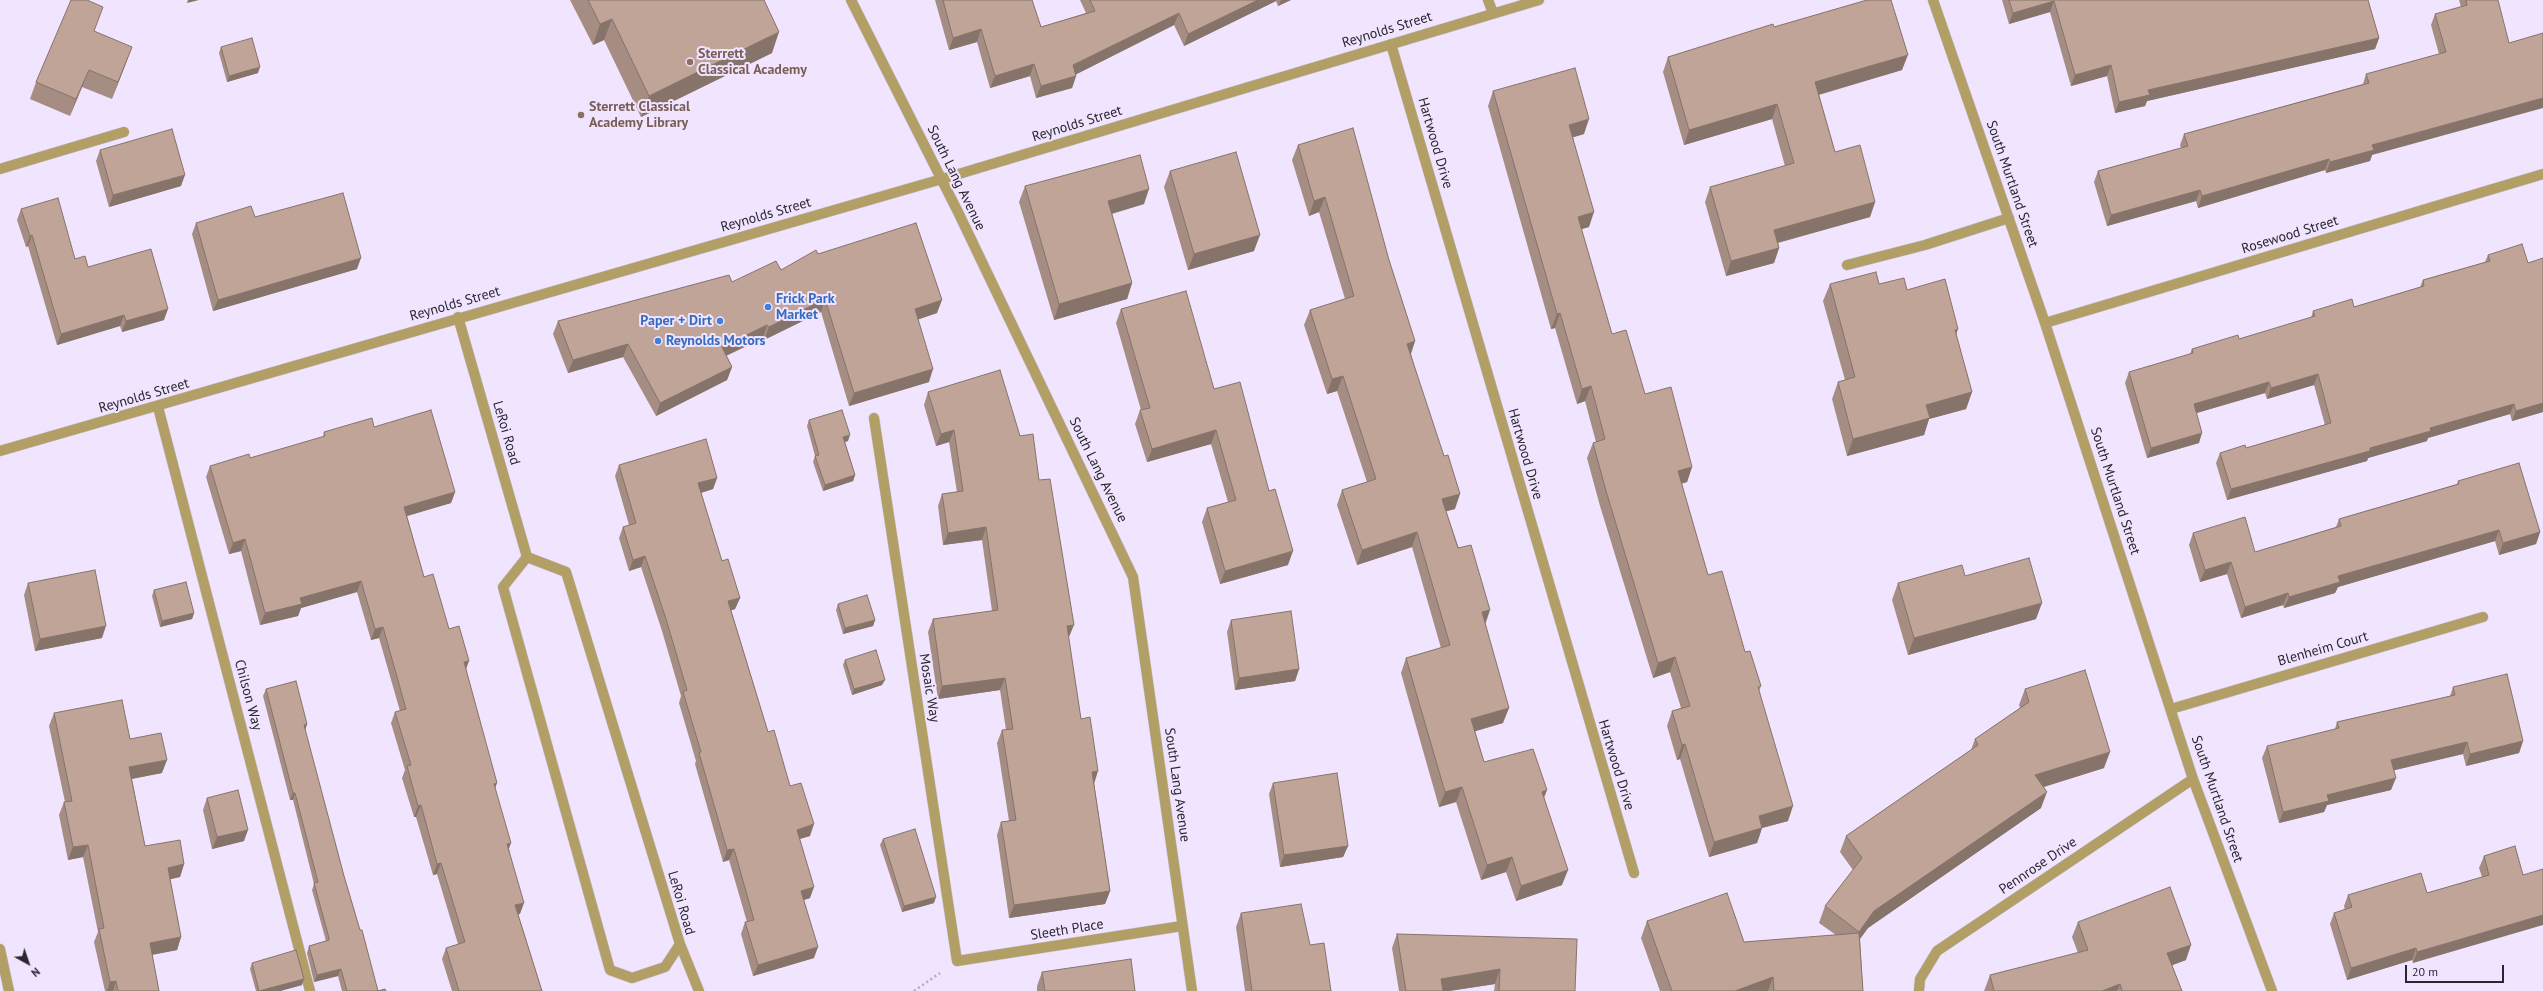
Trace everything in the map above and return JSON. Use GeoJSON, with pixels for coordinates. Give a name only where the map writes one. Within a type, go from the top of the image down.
{"type":"FeatureCollection","features":[{"type":"Feature","properties":{"kind":"street","name":"South Lang Avenue"},"geometry":{"type":"LineString","coordinates":[[851,0],[942,179],[1134,576],[1192,991]]}},
{"type":"Feature","properties":{"kind":"street"},"geometry":{"type":"LineString","coordinates":[[1488,0],[1493,13]]}},
{"type":"Feature","properties":{"kind":"street","name":"Reynolds Street"},"geometry":{"type":"LineString","coordinates":[[0,451],[158,407],[458,317],[942,179],[1539,0]]}},
{"type":"Feature","properties":{"kind":"street","name":"South Murtland Street"},"geometry":{"type":"LineString","coordinates":[[1933,0],[2045,322],[2193,779],[2272,991]]}},
{"type":"Feature","properties":{"kind":"street","name":"Hartwood Drive"},"geometry":{"type":"LineString","coordinates":[[1391,44],[1634,872]]}},
{"type":"Feature","properties":{"kind":"street"},"geometry":{"type":"LineString","coordinates":[[0,170],[124,132]]}},
{"type":"Feature","properties":{"kind":"street","name":"Rosewood Street"},"geometry":{"type":"LineString","coordinates":[[2045,322],[2543,174]]}},
{"type":"Feature","properties":{"kind":"street"},"geometry":{"type":"LineString","coordinates":[[1847,265],[1925,245],[2009,218]]}},
{"type":"Feature","properties":{"kind":"street","name":"LeRoi Road"},"geometry":{"type":"LineString","coordinates":[[458,317],[527,557]]}},
{"type":"Feature","properties":{"kind":"street","name":"Chilson Way"},"geometry":{"type":"LineString","coordinates":[[158,407],[310,991]]}},
{"type":"Feature","properties":{"kind":"street","name":"Mosaic Way"},"geometry":{"type":"LineString","coordinates":[[874,418],[957,961]]}},
{"type":"Feature","properties":{"kind":"street","name":"LeRoi Road"},"geometry":{"type":"LineString","coordinates":[[527,557],[566,572],[680,944],[665,967],[632,978],[610,970],[503,586],[527,557]]}},
{"type":"Feature","properties":{"kind":"street","name":"Blenheim Court"},"geometry":{"type":"LineString","coordinates":[[2171,709],[2482,617]]}},
{"type":"Feature","properties":{"kind":"street","name":"Pennrose Drive"},"geometry":{"type":"LineString","coordinates":[[1919,991],[1920,979],[1936,951],[2193,779]]}},
{"type":"Feature","properties":{"kind":"street","name":"Sleeth Place"},"geometry":{"type":"LineString","coordinates":[[957,961],[1182,926]]}},
{"type":"Feature","properties":{"kind":"street"},"geometry":{"type":"LineString","coordinates":[[680,944],[700,991]]}},
{"type":"Feature","properties":{"kind":"street"},"geometry":{"type":"LineString","coordinates":[[0,950],[9,991]]}},
{"type":"Feature","properties":{"kind":"path"},"geometry":{"type":"LineString","coordinates":[[914,991],[957,961]]}},
{"type":"Feature","properties":{"kind":"building"},"geometry":{"type":"Polygon","coordinates":[[[71,0],[87,0],[103,7],[94,31],[132,47],[118,82],[89,70],[76,99],[36,82],[71,0]]]}},
{"type":"Feature","properties":{"kind":"building","name":"Sterrett Classical Academy"},"geometry":{"type":"Polygon","coordinates":[[[588,0],[764,0],[779,32],[649,96],[612,19],[600,24],[588,0]]]}},
{"type":"Feature","properties":{"kind":"building"},"geometry":{"type":"Polygon","coordinates":[[[943,0],[1032,0],[1041,27],[1095,11],[1090,0],[1258,0],[1188,34],[1179,13],[1073,65],[1076,76],[1041,86],[1034,64],[995,76],[981,29],[953,38],[943,0]]]}},
{"type":"Feature","properties":{"kind":"building"},"geometry":{"type":"Polygon","coordinates":[[[1867,0],[1891,0],[1908,55],[1815,82],[1835,152],[1860,145],[1875,202],[1774,230],[1779,248],[1731,261],[1710,187],[1794,163],[1777,104],[1689,130],[1668,57],[1773,24],[1774,27],[1867,0]]]}},
{"type":"Feature","properties":{"kind":"building"},"geometry":{"type":"Polygon","coordinates":[[[2009,0],[2368,0],[2379,38],[2148,90],[2150,95],[2119,102],[2111,65],[2075,75],[2054,1],[2013,13],[2009,0]]]}},
{"type":"Feature","properties":{"kind":"building"},"geometry":{"type":"Polygon","coordinates":[[[2466,0],[2498,0],[2509,43],[2543,33],[2543,98],[2372,145],[2374,150],[2330,162],[2329,159],[2202,196],[2200,190],[2111,215],[2098,171],[2188,146],[2184,134],[2369,83],[2366,74],[2446,52],[2435,14],[2467,5],[2466,0]]]}},
{"type":"Feature","properties":{"kind":"building"},"geometry":{"type":"Polygon","coordinates":[[[252,38],[260,67],[229,76],[221,47],[252,38]]]}},
{"type":"Feature","properties":{"kind":"building"},"geometry":{"type":"Polygon","coordinates":[[[1575,68],[1589,119],[1569,125],[1594,212],[1578,217],[1612,334],[1626,330],[1645,394],[1671,387],[1692,467],[1678,471],[1708,575],[1722,571],[1745,652],[1750,651],[1761,686],[1758,687],[1793,806],[1759,816],[1762,828],[1714,842],[1685,744],[1682,745],[1672,711],[1690,706],[1675,657],[1658,663],[1593,443],[1605,439],[1591,386],[1582,389],[1560,313],[1557,314],[1493,91],[1575,68]]]}},
{"type":"Feature","properties":{"kind":"building"},"geometry":{"type":"Polygon","coordinates":[[[1353,128],[1389,260],[1415,341],[1407,344],[1444,456],[1448,455],[1460,494],[1442,499],[1458,548],[1471,545],[1490,610],[1482,612],[1509,708],[1471,719],[1484,762],[1533,749],[1547,790],[1542,792],[1568,870],[1521,886],[1512,857],[1487,865],[1462,787],[1445,792],[1406,658],[1450,645],[1417,532],[1362,550],[1342,490],[1376,479],[1343,376],[1332,379],[1310,310],[1354,296],[1325,197],[1314,201],[1298,145],[1353,128]]]}},
{"type":"Feature","properties":{"kind":"building"},"geometry":{"type":"Polygon","coordinates":[[[172,129],[185,175],[113,195],[100,150],[172,129]]]}},
{"type":"Feature","properties":{"kind":"building"},"geometry":{"type":"Polygon","coordinates":[[[1236,152],[1260,235],[1194,254],[1170,171],[1236,152]]]}},
{"type":"Feature","properties":{"kind":"building"},"geometry":{"type":"Polygon","coordinates":[[[1140,155],[1149,189],[1108,201],[1132,283],[1059,304],[1025,186],[1140,155]]]}},
{"type":"Feature","properties":{"kind":"building"},"geometry":{"type":"Polygon","coordinates":[[[343,193],[361,258],[218,300],[196,223],[251,206],[255,217],[343,193]]]}},
{"type":"Feature","properties":{"kind":"building"},"geometry":{"type":"Polygon","coordinates":[[[58,198],[75,259],[85,256],[88,267],[151,249],[168,309],[126,321],[124,315],[61,334],[32,235],[30,236],[21,209],[58,198]]]}},
{"type":"Feature","properties":{"kind":"building"},"geometry":{"type":"Polygon","coordinates":[[[916,223],[942,300],[915,309],[933,369],[854,393],[825,299],[769,327],[767,325],[722,347],[732,367],[660,403],[628,344],[573,360],[558,321],[729,275],[732,282],[776,261],[781,270],[816,250],[818,254],[916,223]]]}},
{"type":"Feature","properties":{"kind":"building"},"geometry":{"type":"Polygon","coordinates":[[[2522,244],[2528,263],[2543,258],[2543,403],[2516,411],[2514,404],[2430,428],[2431,431],[2370,448],[2370,451],[2231,489],[2220,453],[2245,445],[2246,448],[2331,423],[2318,374],[2271,388],[2269,382],[2194,404],[2202,433],[2151,448],[2129,372],[2193,353],[2192,349],[2238,335],[2239,339],[2315,316],[2313,311],[2352,299],[2354,307],[2424,286],[2423,280],[2490,261],[2488,255],[2522,244]]]}},
{"type":"Feature","properties":{"kind":"building"},"geometry":{"type":"Polygon","coordinates":[[[1876,272],[1879,284],[1904,278],[1907,290],[1945,279],[1958,329],[1955,330],[1972,392],[1926,405],[1930,418],[1853,439],[1838,382],[1855,377],[1830,284],[1876,272]]]}},
{"type":"Feature","properties":{"kind":"building"},"geometry":{"type":"Polygon","coordinates":[[[1186,291],[1214,389],[1240,382],[1269,491],[1275,489],[1293,551],[1225,571],[1207,508],[1236,500],[1216,430],[1152,449],[1140,410],[1150,408],[1121,309],[1186,291]]]}},
{"type":"Feature","properties":{"kind":"building"},"geometry":{"type":"Polygon","coordinates":[[[1000,370],[1020,436],[1033,434],[1039,480],[1050,479],[1074,625],[1067,626],[1081,719],[1090,717],[1098,771],[1092,772],[1110,891],[1014,905],[1001,822],[1016,820],[1002,730],[1013,729],[1005,678],[942,686],[933,619],[998,610],[986,527],[948,533],[942,494],[963,491],[954,430],[941,434],[928,392],[1000,370]]]}},
{"type":"Feature","properties":{"kind":"building"},"geometry":{"type":"Polygon","coordinates":[[[431,410],[455,492],[404,507],[424,577],[433,574],[449,629],[459,626],[469,661],[464,662],[497,783],[494,784],[511,843],[507,844],[524,903],[515,905],[542,991],[459,991],[446,948],[465,942],[441,863],[437,864],[421,805],[418,806],[407,766],[411,765],[395,712],[406,709],[383,627],[375,629],[361,581],[300,598],[302,604],[265,613],[245,539],[233,543],[210,466],[249,454],[250,458],[325,436],[324,432],[372,418],[374,427],[431,410]]]}},
{"type":"Feature","properties":{"kind":"building"},"geometry":{"type":"Polygon","coordinates":[[[842,410],[850,435],[843,437],[855,475],[825,485],[815,456],[819,455],[809,420],[842,410]]]}},
{"type":"Feature","properties":{"kind":"building"},"geometry":{"type":"Polygon","coordinates":[[[706,439],[717,478],[698,483],[722,561],[728,559],[740,598],[728,601],[768,732],[774,730],[790,786],[801,783],[814,824],[797,830],[814,887],[801,891],[818,947],[758,965],[745,922],[754,920],[734,849],[727,850],[699,753],[701,752],[683,692],[687,690],[666,619],[645,556],[633,560],[623,527],[636,523],[619,465],[706,439]]]}},
{"type":"Feature","properties":{"kind":"building"},"geometry":{"type":"Polygon","coordinates":[[[2519,463],[2540,532],[2503,543],[2499,530],[2338,576],[2340,582],[2289,597],[2288,593],[2245,607],[2231,562],[2205,570],[2193,533],[2245,517],[2255,552],[2341,526],[2339,519],[2459,484],[2458,481],[2519,463]]]}},
{"type":"Feature","properties":{"kind":"building"},"geometry":{"type":"Polygon","coordinates":[[[2029,558],[2042,603],[1914,638],[1898,583],[1962,565],[1965,576],[2029,558]]]}},
{"type":"Feature","properties":{"kind":"building"},"geometry":{"type":"Polygon","coordinates":[[[95,570],[106,626],[40,639],[28,583],[95,570]]]}},
{"type":"Feature","properties":{"kind":"building"},"geometry":{"type":"Polygon","coordinates":[[[186,582],[194,613],[162,621],[154,590],[186,582]]]}},
{"type":"Feature","properties":{"kind":"building"},"geometry":{"type":"Polygon","coordinates":[[[867,595],[875,620],[845,628],[838,604],[867,595]]]}},
{"type":"Feature","properties":{"kind":"building"},"geometry":{"type":"Polygon","coordinates":[[[1291,611],[1299,669],[1239,678],[1231,620],[1291,611]]]}},
{"type":"Feature","properties":{"kind":"building"},"geometry":{"type":"Polygon","coordinates":[[[876,650],[885,680],[854,689],[845,660],[876,650]]]}},
{"type":"Feature","properties":{"kind":"building"},"geometry":{"type":"Polygon","coordinates":[[[2085,670],[2110,752],[2035,775],[2047,792],[1874,911],[1859,932],[1825,906],[1862,858],[1846,836],[1978,745],[1975,739],[2029,702],[2025,689],[2085,670]]]}},
{"type":"Feature","properties":{"kind":"building"},"geometry":{"type":"Polygon","coordinates":[[[2507,674],[2523,741],[2470,754],[2467,742],[2391,760],[2396,778],[2327,795],[2329,801],[2283,812],[2267,746],[2339,728],[2337,722],[2455,695],[2453,687],[2507,674]]]}},
{"type":"Feature","properties":{"kind":"building"},"geometry":{"type":"Polygon","coordinates":[[[296,681],[307,724],[304,725],[344,876],[360,930],[362,930],[378,991],[347,991],[341,969],[317,975],[309,946],[329,940],[329,938],[314,883],[318,882],[266,689],[296,681]]]}},
{"type":"Feature","properties":{"kind":"building"},"geometry":{"type":"Polygon","coordinates":[[[122,700],[130,739],[161,733],[167,760],[129,767],[145,846],[180,840],[184,864],[168,868],[181,937],[150,943],[159,991],[118,991],[116,981],[110,982],[99,929],[104,928],[88,845],[73,847],[64,802],[72,801],[54,713],[122,700]]]}},
{"type":"Feature","properties":{"kind":"building"},"geometry":{"type":"Polygon","coordinates":[[[1337,773],[1348,846],[1284,855],[1273,783],[1337,773]]]}},
{"type":"Feature","properties":{"kind":"building"},"geometry":{"type":"Polygon","coordinates":[[[238,790],[248,830],[217,837],[207,798],[238,790]]]}},
{"type":"Feature","properties":{"kind":"building"},"geometry":{"type":"Polygon","coordinates":[[[915,829],[936,897],[904,906],[883,839],[915,829]]]}},
{"type":"Feature","properties":{"kind":"building"},"geometry":{"type":"Polygon","coordinates":[[[2515,846],[2523,875],[2543,869],[2543,915],[2417,952],[2416,948],[2351,968],[2334,913],[2352,907],[2348,895],[2421,873],[2427,893],[2489,875],[2484,856],[2515,846]]]}},
{"type":"Feature","properties":{"kind":"building"},"geometry":{"type":"Polygon","coordinates":[[[2170,887],[2191,945],[2167,953],[2182,991],[2122,991],[2120,984],[2102,991],[1994,991],[1990,975],[2088,950],[2078,922],[2170,887]]]}},
{"type":"Feature","properties":{"kind":"building"},"geometry":{"type":"Polygon","coordinates":[[[1727,893],[1744,942],[1859,933],[1863,991],[1774,991],[1773,977],[1735,991],[1672,991],[1647,921],[1727,893]]]}},
{"type":"Feature","properties":{"kind":"building"},"geometry":{"type":"Polygon","coordinates":[[[1301,904],[1310,945],[1324,943],[1331,991],[1252,991],[1241,913],[1301,904]]]}},
{"type":"Feature","properties":{"kind":"building"},"geometry":{"type":"Polygon","coordinates":[[[1397,934],[1577,939],[1575,991],[1499,991],[1500,969],[1441,979],[1443,991],[1406,991],[1397,934]]]}},
{"type":"Feature","properties":{"kind":"building"},"geometry":{"type":"Polygon","coordinates":[[[296,950],[304,979],[259,991],[252,963],[296,950]]]}},
{"type":"Feature","properties":{"kind":"building"},"geometry":{"type":"Polygon","coordinates":[[[1131,959],[1135,991],[1045,991],[1042,972],[1131,959]]]}},
{"type":"Feature","properties":{"kind":"place","name":"Sterrett Classical Academy"},"geometry":{"type":"Point","coordinates":[690,62]}},
{"type":"Feature","properties":{"kind":"place","name":"Sterrett Classical Academy Library"},"geometry":{"type":"Point","coordinates":[581,115]}},
{"type":"Feature","properties":{"kind":"place","name":"Frick Park Market"},"geometry":{"type":"Point","coordinates":[768,307]}},
{"type":"Feature","properties":{"kind":"place","name":"Paper + Dirt"},"geometry":{"type":"Point","coordinates":[720,321]}},
{"type":"Feature","properties":{"kind":"place","name":"Reynolds Motors"},"geometry":{"type":"Point","coordinates":[658,341]}}]}
